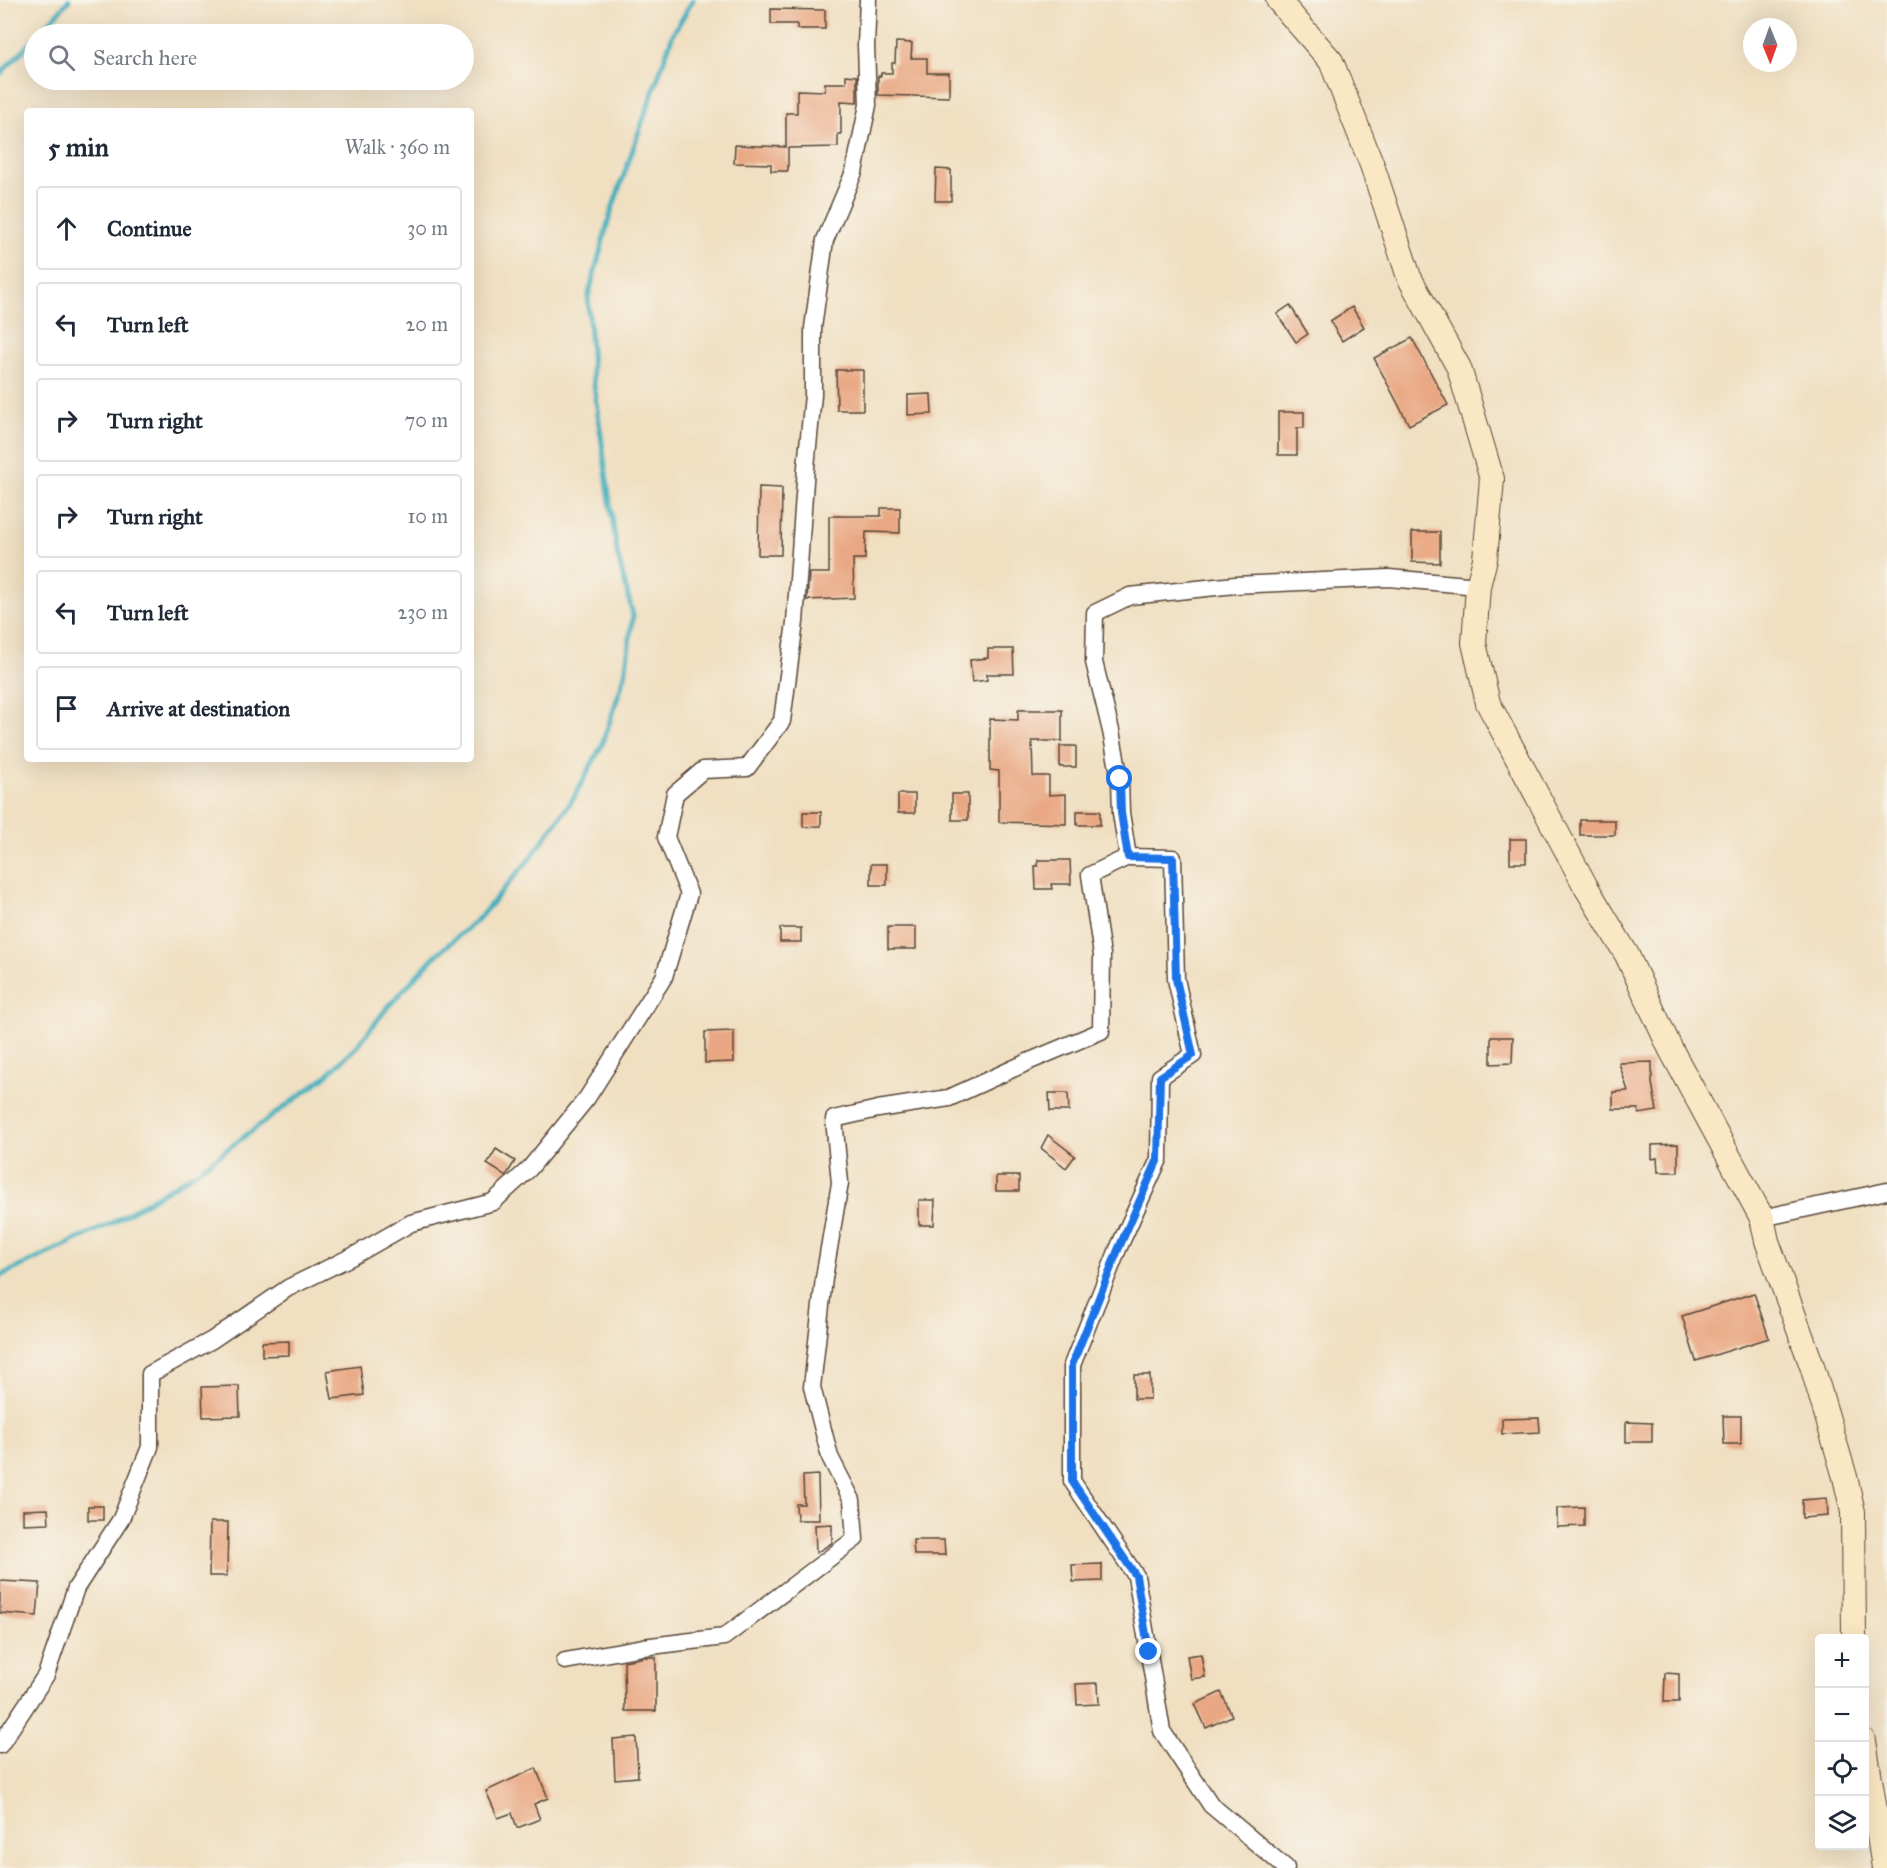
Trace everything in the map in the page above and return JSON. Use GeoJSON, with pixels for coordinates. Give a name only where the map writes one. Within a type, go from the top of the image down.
{"type":"FeatureCollection","features":[{"type":"Feature","properties":{"kind":"street"},"geometry":{"type":"LineString","coordinates":[[0,1745],[46,1675],[76,1588],[121,1519],[150,1447],[150,1374],[212,1340],[288,1288],[356,1255],[411,1223],[493,1202],[530,1168],[587,1098],[663,976],[689,894],[666,837],[675,794],[703,770],[747,768],[782,721],[795,622],[813,395],[813,328],[825,240],[854,172],[868,105],[866,45],[868,0]]}},
{"type":"Feature","properties":{"kind":"street"},"geometry":{"type":"LineString","coordinates":[[1278,0],[1331,61],[1372,165],[1409,277],[1459,368],[1492,479],[1485,559],[1478,585],[1474,643],[1488,703],[1586,887],[1627,955],[1670,1048],[1762,1218],[1767,1241],[1812,1366],[1845,1477],[1852,1512],[1854,1634]]}},
{"type":"Feature","properties":{"kind":"street"},"geometry":{"type":"LineString","coordinates":[[1128,857],[1121,813],[1120,779],[1111,730],[1094,662],[1095,613],[1130,596],[1235,585],[1389,578],[1478,585]]}},
{"type":"Feature","properties":{"kind":"street"},"geometry":{"type":"LineString","coordinates":[[564,1661],[644,1647],[724,1637],[855,1539],[852,1500],[830,1457],[812,1388],[824,1278],[840,1183],[834,1119],[878,1109],[949,1098],[1101,1031],[1102,954],[1090,875],[1128,857],[1173,858],[1176,979],[1193,1055],[1160,1077],[1158,1159],[1118,1250],[1072,1365],[1072,1481],[1136,1576],[1162,1731],[1210,1805],[1286,1868]]}},
{"type":"Feature","properties":{"kind":"street"},"geometry":{"type":"LineString","coordinates":[[1762,1218],[1887,1191]]}},
{"type":"Feature","properties":{"kind":"street"},"geometry":{"type":"LineString","coordinates":[[1864,1742],[1884,1868]]}},
{"type":"Feature","properties":{"kind":"building"},"geometry":{"type":"Polygon","coordinates":[[[771,9],[825,10],[825,29],[797,29],[797,24],[771,24],[771,9]]]}},
{"type":"Feature","properties":{"kind":"building"},"geometry":{"type":"Polygon","coordinates":[[[896,42],[912,43],[911,58],[927,58],[927,73],[949,73],[949,97],[878,95],[878,76],[881,76],[881,73],[892,73],[896,42]]]}},
{"type":"Feature","properties":{"kind":"building"},"geometry":{"type":"Polygon","coordinates":[[[846,75],[857,76],[857,102],[841,101],[841,134],[838,134],[838,147],[788,148],[788,171],[771,171],[771,164],[734,163],[735,145],[786,147],[786,113],[797,113],[797,90],[825,91],[825,83],[846,83],[846,75]]]}},
{"type":"Feature","properties":{"kind":"building"},"geometry":{"type":"Polygon","coordinates":[[[936,169],[951,170],[951,201],[935,201],[936,169]]]}},
{"type":"Feature","properties":{"kind":"building"},"geometry":{"type":"Polygon","coordinates":[[[1290,305],[1308,334],[1296,342],[1277,314],[1290,305]]]}},
{"type":"Feature","properties":{"kind":"building"},"geometry":{"type":"Polygon","coordinates":[[[1352,307],[1364,327],[1342,341],[1330,321],[1352,307]]]}},
{"type":"Feature","properties":{"kind":"building"},"geometry":{"type":"Polygon","coordinates":[[[1412,338],[1448,405],[1409,425],[1374,358],[1412,338]]]}},
{"type":"Feature","properties":{"kind":"building"},"geometry":{"type":"Polygon","coordinates":[[[836,370],[863,370],[863,410],[837,410],[836,370]]]}},
{"type":"Feature","properties":{"kind":"building"},"geometry":{"type":"Polygon","coordinates":[[[931,394],[932,414],[908,415],[908,395],[931,394]]]}},
{"type":"Feature","properties":{"kind":"building"},"geometry":{"type":"Polygon","coordinates":[[[1278,412],[1304,412],[1304,428],[1297,428],[1297,455],[1278,455],[1278,412]]]}},
{"type":"Feature","properties":{"kind":"building"},"geometry":{"type":"Polygon","coordinates":[[[759,487],[782,488],[781,555],[758,555],[759,487]]]}},
{"type":"Feature","properties":{"kind":"building"},"geometry":{"type":"Polygon","coordinates":[[[881,508],[900,508],[900,533],[866,532],[865,559],[853,559],[854,598],[807,600],[809,573],[829,573],[829,516],[881,516],[881,508]]]}},
{"type":"Feature","properties":{"kind":"building"},"geometry":{"type":"Polygon","coordinates":[[[1412,532],[1440,532],[1440,563],[1412,562],[1412,532]]]}},
{"type":"Feature","properties":{"kind":"building"},"geometry":{"type":"Polygon","coordinates":[[[988,649],[1013,649],[1014,674],[987,674],[987,680],[972,682],[970,660],[988,658],[988,649]]]}},
{"type":"Feature","properties":{"kind":"building"},"geometry":{"type":"Polygon","coordinates":[[[1018,710],[1062,710],[1062,741],[1032,741],[1033,776],[1049,776],[1049,795],[1066,794],[1066,824],[999,822],[999,771],[990,770],[990,719],[1018,720],[1018,710]]]}},
{"type":"Feature","properties":{"kind":"building"},"geometry":{"type":"Polygon","coordinates":[[[1060,746],[1076,746],[1076,767],[1060,767],[1060,746]]]}},
{"type":"Feature","properties":{"kind":"building"},"geometry":{"type":"Polygon","coordinates":[[[898,794],[915,794],[915,813],[898,813],[898,794]]]}},
{"type":"Feature","properties":{"kind":"building"},"geometry":{"type":"Polygon","coordinates":[[[952,794],[968,794],[968,820],[952,820],[952,794]]]}},
{"type":"Feature","properties":{"kind":"building"},"geometry":{"type":"Polygon","coordinates":[[[1077,811],[1100,811],[1100,825],[1077,825],[1077,811]]]}},
{"type":"Feature","properties":{"kind":"building"},"geometry":{"type":"Polygon","coordinates":[[[803,812],[821,812],[821,826],[803,827],[803,812]]]}},
{"type":"Feature","properties":{"kind":"building"},"geometry":{"type":"Polygon","coordinates":[[[1580,820],[1615,820],[1615,835],[1580,835],[1580,820]]]}},
{"type":"Feature","properties":{"kind":"building"},"geometry":{"type":"Polygon","coordinates":[[[1510,839],[1526,839],[1526,863],[1510,863],[1510,839]]]}},
{"type":"Feature","properties":{"kind":"building"},"geometry":{"type":"Polygon","coordinates":[[[1038,860],[1070,860],[1071,884],[1051,884],[1052,889],[1036,889],[1035,866],[1038,866],[1038,860]]]}},
{"type":"Feature","properties":{"kind":"building"},"geometry":{"type":"Polygon","coordinates":[[[871,864],[887,864],[887,885],[871,885],[871,864]]]}},
{"type":"Feature","properties":{"kind":"building"},"geometry":{"type":"Polygon","coordinates":[[[888,927],[916,927],[916,949],[888,949],[888,927]]]}},
{"type":"Feature","properties":{"kind":"building"},"geometry":{"type":"Polygon","coordinates":[[[780,928],[801,928],[801,942],[780,942],[780,928]]]}},
{"type":"Feature","properties":{"kind":"building"},"geometry":{"type":"Polygon","coordinates":[[[734,1031],[734,1062],[705,1063],[705,1032],[734,1031]]]}},
{"type":"Feature","properties":{"kind":"building"},"geometry":{"type":"Polygon","coordinates":[[[1491,1037],[1513,1037],[1512,1063],[1491,1064],[1491,1037]]]}},
{"type":"Feature","properties":{"kind":"building"},"geometry":{"type":"Polygon","coordinates":[[[1652,1062],[1652,1083],[1657,1111],[1639,1114],[1638,1109],[1613,1109],[1613,1092],[1628,1091],[1619,1063],[1652,1062]]]}},
{"type":"Feature","properties":{"kind":"building"},"geometry":{"type":"Polygon","coordinates":[[[1049,1093],[1068,1093],[1069,1111],[1050,1111],[1049,1093]]]}},
{"type":"Feature","properties":{"kind":"building"},"geometry":{"type":"Polygon","coordinates":[[[1048,1135],[1075,1156],[1066,1168],[1041,1148],[1048,1135]]]}},
{"type":"Feature","properties":{"kind":"building"},"geometry":{"type":"Polygon","coordinates":[[[1678,1144],[1678,1172],[1658,1172],[1657,1158],[1652,1159],[1652,1145],[1678,1144]]]}},
{"type":"Feature","properties":{"kind":"building"},"geometry":{"type":"Polygon","coordinates":[[[496,1149],[515,1161],[506,1176],[487,1164],[496,1149]]]}},
{"type":"Feature","properties":{"kind":"building"},"geometry":{"type":"Polygon","coordinates":[[[996,1176],[1019,1176],[1019,1191],[996,1191],[996,1176]]]}},
{"type":"Feature","properties":{"kind":"building"},"geometry":{"type":"Polygon","coordinates":[[[919,1200],[935,1200],[934,1225],[919,1225],[919,1200]]]}},
{"type":"Feature","properties":{"kind":"building"},"geometry":{"type":"Polygon","coordinates":[[[1754,1293],[1769,1338],[1696,1361],[1682,1316],[1754,1293]]]}},
{"type":"Feature","properties":{"kind":"building"},"geometry":{"type":"Polygon","coordinates":[[[289,1341],[289,1355],[262,1356],[262,1342],[289,1341]]]}},
{"type":"Feature","properties":{"kind":"building"},"geometry":{"type":"Polygon","coordinates":[[[360,1366],[364,1395],[332,1399],[327,1371],[360,1366]]]}},
{"type":"Feature","properties":{"kind":"building"},"geometry":{"type":"Polygon","coordinates":[[[1134,1375],[1150,1375],[1150,1399],[1134,1399],[1134,1375]]]}},
{"type":"Feature","properties":{"kind":"building"},"geometry":{"type":"Polygon","coordinates":[[[239,1386],[240,1416],[203,1417],[202,1387],[239,1386]]]}},
{"type":"Feature","properties":{"kind":"building"},"geometry":{"type":"Polygon","coordinates":[[[1723,1416],[1741,1416],[1741,1444],[1724,1444],[1723,1416]]]}},
{"type":"Feature","properties":{"kind":"building"},"geometry":{"type":"Polygon","coordinates":[[[1539,1418],[1540,1432],[1502,1434],[1502,1419],[1539,1418]]]}},
{"type":"Feature","properties":{"kind":"building"},"geometry":{"type":"Polygon","coordinates":[[[1626,1422],[1652,1423],[1652,1442],[1626,1442],[1626,1422]]]}},
{"type":"Feature","properties":{"kind":"building"},"geometry":{"type":"Polygon","coordinates":[[[818,1475],[819,1520],[797,1520],[796,1504],[804,1504],[803,1476],[818,1475]]]}},
{"type":"Feature","properties":{"kind":"building"},"geometry":{"type":"Polygon","coordinates":[[[1827,1498],[1828,1516],[1802,1518],[1802,1500],[1827,1498]]]}},
{"type":"Feature","properties":{"kind":"building"},"geometry":{"type":"Polygon","coordinates":[[[88,1506],[103,1506],[103,1520],[88,1520],[88,1506]]]}},
{"type":"Feature","properties":{"kind":"building"},"geometry":{"type":"Polygon","coordinates":[[[1584,1507],[1584,1526],[1557,1527],[1557,1508],[1584,1507]]]}},
{"type":"Feature","properties":{"kind":"building"},"geometry":{"type":"Polygon","coordinates":[[[48,1509],[49,1523],[23,1524],[23,1510],[48,1509]]]}},
{"type":"Feature","properties":{"kind":"building"},"geometry":{"type":"Polygon","coordinates":[[[210,1522],[228,1522],[227,1576],[209,1576],[210,1522]]]}},
{"type":"Feature","properties":{"kind":"building"},"geometry":{"type":"Polygon","coordinates":[[[832,1524],[832,1543],[816,1553],[815,1525],[832,1524]]]}},
{"type":"Feature","properties":{"kind":"building"},"geometry":{"type":"Polygon","coordinates":[[[913,1540],[944,1540],[945,1555],[914,1555],[913,1540]]]}},
{"type":"Feature","properties":{"kind":"building"},"geometry":{"type":"Polygon","coordinates":[[[1102,1564],[1102,1581],[1073,1582],[1072,1565],[1102,1564]]]}},
{"type":"Feature","properties":{"kind":"building"},"geometry":{"type":"Polygon","coordinates":[[[0,1581],[40,1583],[37,1616],[0,1613],[0,1581]]]}},
{"type":"Feature","properties":{"kind":"building"},"geometry":{"type":"Polygon","coordinates":[[[1201,1654],[1205,1677],[1191,1679],[1187,1656],[1201,1654]]]}},
{"type":"Feature","properties":{"kind":"building"},"geometry":{"type":"Polygon","coordinates":[[[656,1657],[656,1711],[625,1711],[624,1661],[656,1657]]]}},
{"type":"Feature","properties":{"kind":"building"},"geometry":{"type":"Polygon","coordinates":[[[1665,1673],[1679,1674],[1679,1702],[1664,1702],[1665,1673]]]}},
{"type":"Feature","properties":{"kind":"building"},"geometry":{"type":"Polygon","coordinates":[[[1098,1683],[1099,1704],[1077,1705],[1076,1684],[1098,1683]]]}},
{"type":"Feature","properties":{"kind":"building"},"geometry":{"type":"Polygon","coordinates":[[[1221,1692],[1232,1716],[1206,1728],[1195,1704],[1221,1692]]]}},
{"type":"Feature","properties":{"kind":"building"},"geometry":{"type":"Polygon","coordinates":[[[636,1737],[638,1777],[615,1779],[613,1739],[636,1737]]]}},
{"type":"Feature","properties":{"kind":"building"},"geometry":{"type":"Polygon","coordinates":[[[536,1768],[548,1798],[534,1804],[540,1819],[517,1828],[512,1813],[498,1818],[486,1791],[536,1768]]]}},
{"type":"Feature","properties":{"kind":"waterway"},"geometry":{"type":"LineString","coordinates":[[48,24],[69,0]]}},
{"type":"Feature","properties":{"kind":"waterway"},"geometry":{"type":"LineString","coordinates":[[0,1276],[112,1223],[195,1173],[325,1077],[358,1045],[387,1008],[433,958],[479,918],[532,856],[573,799],[602,745],[625,675],[633,615],[617,553],[592,370],[588,297],[610,215],[673,34],[693,0]]}},
{"type":"Feature","properties":{"kind":"waterway"},"geometry":{"type":"LineString","coordinates":[[0,74],[24,49]]}},
{"type":"Feature","properties":{"kind":"route"},"geometry":{"type":"LineString","coordinates":[[1120,779],[1121,813],[1128,857],[1173,858],[1176,979],[1193,1055],[1160,1077],[1158,1159],[1118,1250],[1072,1365],[1072,1481],[1136,1576],[1149,1652]]}}]}
